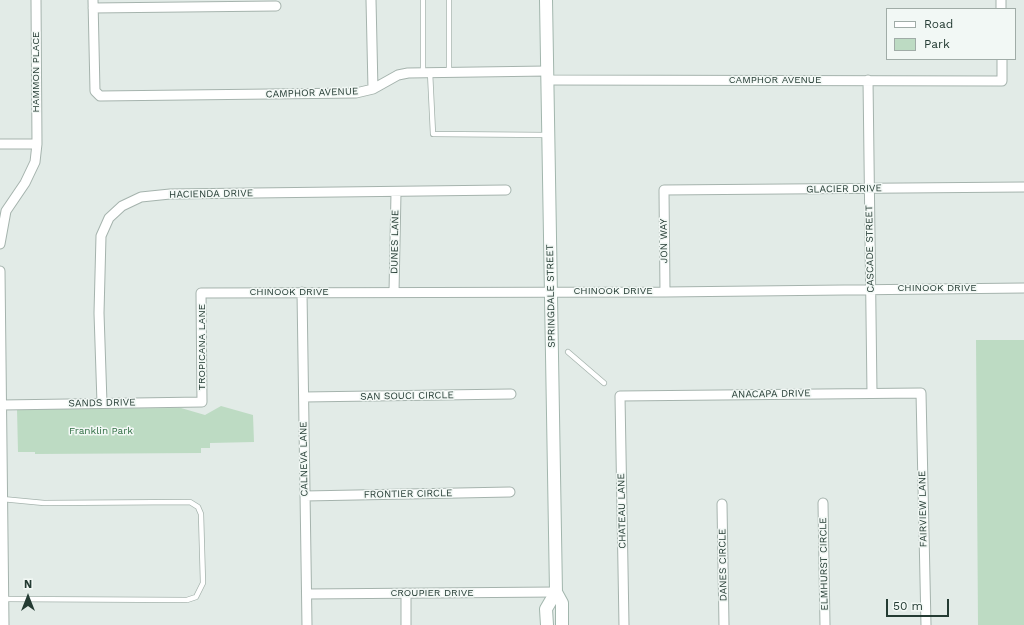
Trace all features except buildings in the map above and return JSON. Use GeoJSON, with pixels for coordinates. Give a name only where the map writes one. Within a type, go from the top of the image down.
{"type":"FeatureCollection","features":[{"type":"Feature","properties":{"kind":"main road","name":"SPRINGDALE STREET"},"geometry":{"type":"LineString","coordinates":[[546,0],[556,592],[562,603],[562,625]]}},
{"type":"Feature","properties":{"kind":"main road"},"geometry":{"type":"LineString","coordinates":[[547,625],[546,609],[556,592]]}},
{"type":"Feature","properties":{"kind":"street","name":"HAMMON PLACE"},"geometry":{"type":"LineString","coordinates":[[0,244],[6,211],[26,183],[35,162],[37,144],[36,0]]}},
{"type":"Feature","properties":{"kind":"street"},"geometry":{"type":"LineString","coordinates":[[371,0],[373,89]]}},
{"type":"Feature","properties":{"kind":"street"},"geometry":{"type":"LineString","coordinates":[[93,4],[276,6]]}},
{"type":"Feature","properties":{"kind":"street","name":"CAMPHOR AVENUE"},"geometry":{"type":"LineString","coordinates":[[93,4],[95,91],[100,96],[356,93],[373,89],[398,75],[449,71],[547,76],[1002,81],[1002,60]]}},
{"type":"Feature","properties":{"kind":"street","name":"CASCADE STREET"},"geometry":{"type":"LineString","coordinates":[[868,80],[872,393]]}},
{"type":"Feature","properties":{"kind":"street"},"geometry":{"type":"LineString","coordinates":[[0,144],[37,144]]}},
{"type":"Feature","properties":{"kind":"street","name":"GLACIER DRIVE"},"geometry":{"type":"LineString","coordinates":[[664,190],[1024,187]]}},
{"type":"Feature","properties":{"kind":"street","name":"HACIENDA DRIVE"},"geometry":{"type":"LineString","coordinates":[[102,403],[99,313],[101,236],[109,218],[122,206],[141,198],[170,194],[396,193],[506,190]]}},
{"type":"Feature","properties":{"kind":"street","name":"JON WAY"},"geometry":{"type":"LineString","coordinates":[[664,190],[665,292]]}},
{"type":"Feature","properties":{"kind":"street","name":"DUNES LANE"},"geometry":{"type":"LineString","coordinates":[[394,292],[396,193]]}},
{"type":"Feature","properties":{"kind":"street"},"geometry":{"type":"LineString","coordinates":[[0,271],[2,405],[1,599],[4,625]]}},
{"type":"Feature","properties":{"kind":"street","name":"CHINOOK DRIVE"},"geometry":{"type":"LineString","coordinates":[[202,293],[551,291],[665,292],[1024,288]]}},
{"type":"Feature","properties":{"kind":"street","name":"CALNEVA LANE"},"geometry":{"type":"LineString","coordinates":[[302,292],[307,625]]}},
{"type":"Feature","properties":{"kind":"street","name":"TROPICANA LANE"},"geometry":{"type":"LineString","coordinates":[[202,293],[202,402]]}},
{"type":"Feature","properties":{"kind":"street","name":"ANACAPA DRIVE"},"geometry":{"type":"LineString","coordinates":[[620,396],[921,393]]}},
{"type":"Feature","properties":{"kind":"street","name":"FAIRVIEW LANE"},"geometry":{"type":"LineString","coordinates":[[921,393],[926,625]]}},
{"type":"Feature","properties":{"kind":"street","name":"SAN SOUCI CIRCLE"},"geometry":{"type":"LineString","coordinates":[[304,397],[511,394]]}},
{"type":"Feature","properties":{"kind":"street","name":"CHATEAU LANE"},"geometry":{"type":"LineString","coordinates":[[620,396],[624,625]]}},
{"type":"Feature","properties":{"kind":"street","name":"SANDS DRIVE"},"geometry":{"type":"LineString","coordinates":[[2,405],[202,402]]}},
{"type":"Feature","properties":{"kind":"street","name":"FRONTIER CIRCLE"},"geometry":{"type":"LineString","coordinates":[[305,496],[510,492]]}},
{"type":"Feature","properties":{"kind":"street","name":"ELMHURST CIRCLE"},"geometry":{"type":"LineString","coordinates":[[823,503],[825,625]]}},
{"type":"Feature","properties":{"kind":"street","name":"DANES CIRCLE"},"geometry":{"type":"LineString","coordinates":[[722,504],[724,625]]}},
{"type":"Feature","properties":{"kind":"street","name":"CROUPIER DRIVE"},"geometry":{"type":"LineString","coordinates":[[307,594],[556,592]]}},
{"type":"Feature","properties":{"kind":"street"},"geometry":{"type":"LineString","coordinates":[[406,593],[406,625]]}},
{"type":"Feature","properties":{"kind":"lane"},"geometry":{"type":"LineString","coordinates":[[423,0],[427,72],[433,134],[548,135]]}},
{"type":"Feature","properties":{"kind":"lane"},"geometry":{"type":"LineString","coordinates":[[449,0],[449,71]]}},
{"type":"Feature","properties":{"kind":"lane"},"geometry":{"type":"LineString","coordinates":[[568,352],[604,383]]}},
{"type":"Feature","properties":{"kind":"lane"},"geometry":{"type":"LineString","coordinates":[[1,499],[44,503],[190,502],[198,507],[201,514],[203,583],[196,597],[187,600],[1,599]]}},
{"type":"Feature","properties":{"kind":"green space"},"geometry":{"type":"Polygon","coordinates":[[[976,340],[1024,340],[1024,625],[978,625],[976,340]]]}},
{"type":"Feature","properties":{"kind":"green space","name":"Franklin Park"},"geometry":{"type":"Polygon","coordinates":[[[221,406],[253,415],[254,442],[210,443],[210,448],[201,448],[201,453],[35,454],[35,452],[18,452],[17,409],[181,408],[205,415],[221,406]]]}}]}
